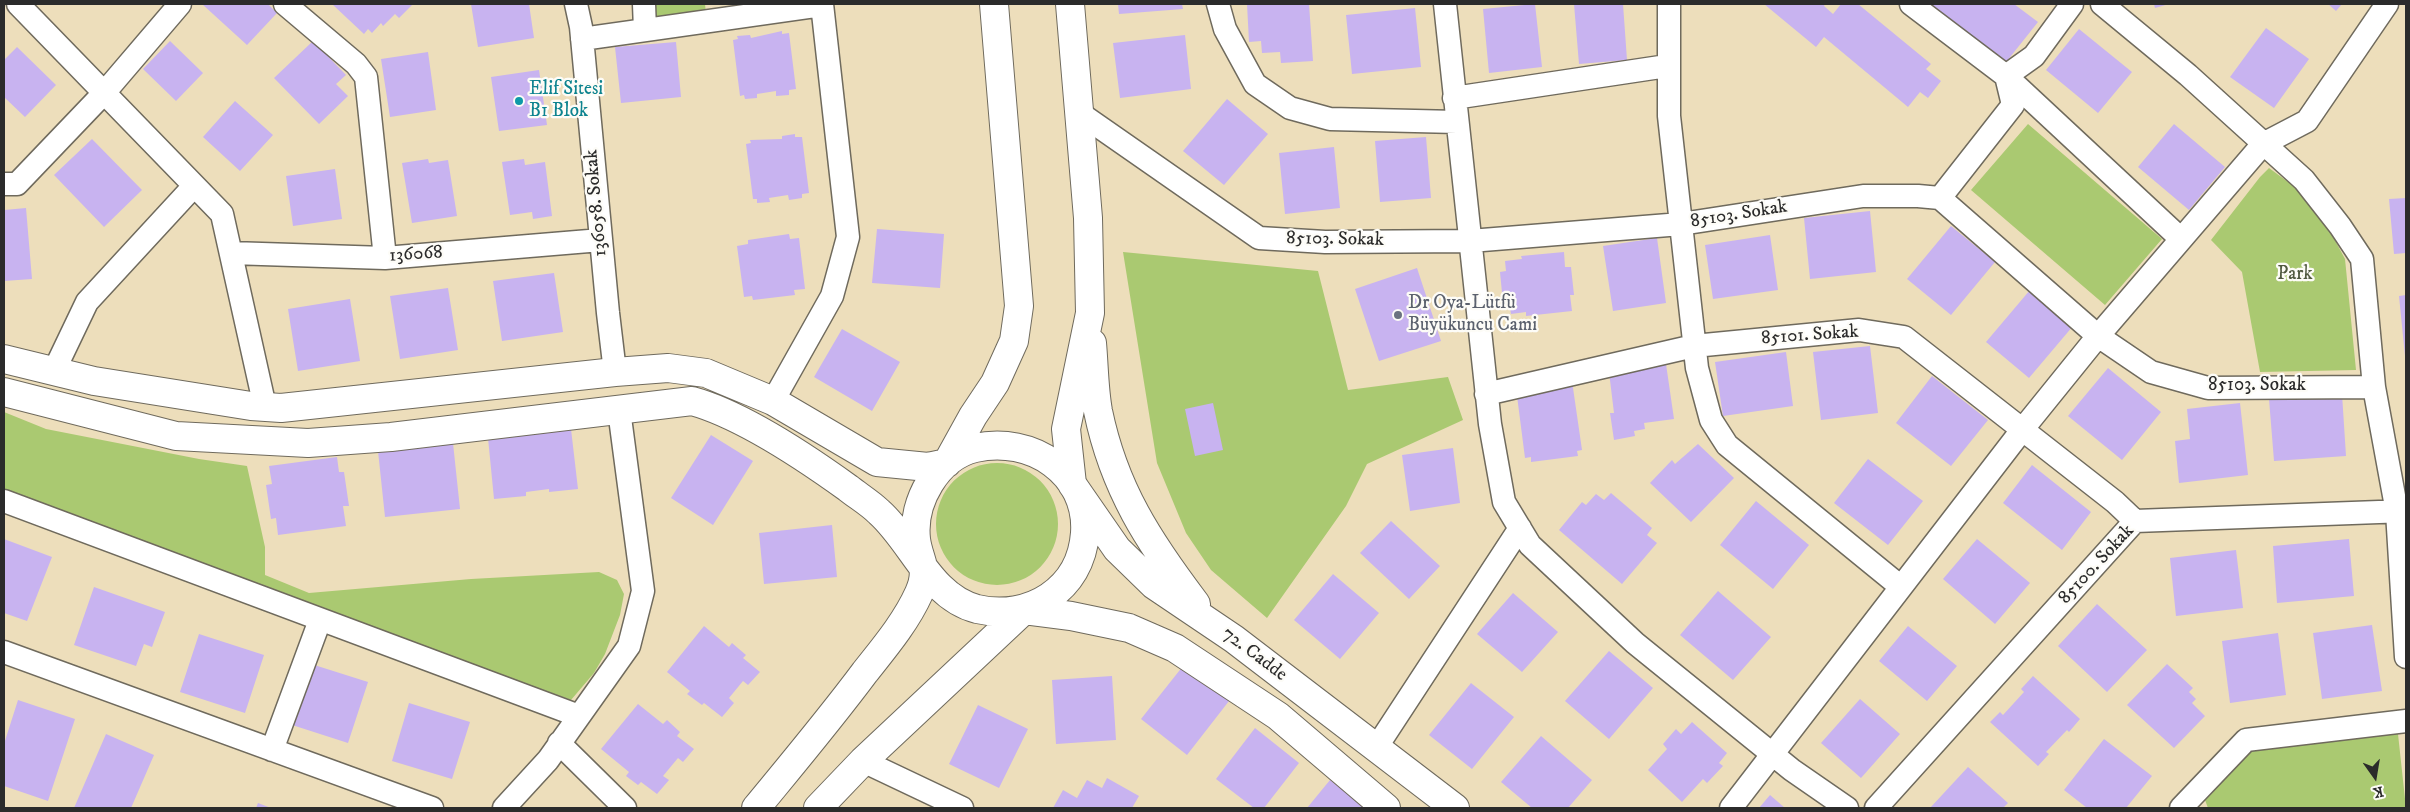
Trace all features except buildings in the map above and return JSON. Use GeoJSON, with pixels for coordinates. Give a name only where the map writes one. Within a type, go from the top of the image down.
{"type":"FeatureCollection","features":[{"type":"Feature","properties":{"kind":"main road"},"geometry":{"type":"LineString","coordinates":[[756,808],[829,720],[891,638],[919,592],[925,568],[916,540],[917,511],[928,485],[947,463],[994,383],[1014,342],[1019,306],[994,4]]}},
{"type":"Feature","properties":{"kind":"main road"},"geometry":{"type":"LineString","coordinates":[[1070,4],[1088,218],[1090,313],[1098,410],[1114,470],[1140,525],[1167,566],[1210,623]]}},
{"type":"Feature","properties":{"kind":"main road"},"geometry":{"type":"LineString","coordinates":[[1072,484],[1066,429],[1090,313]]}},
{"type":"Feature","properties":{"kind":"main road"},"geometry":{"type":"LineString","coordinates":[[4,359],[94,382],[281,408],[668,368],[706,373],[773,401],[877,462],[928,467],[947,463],[972,449],[1000,444],[1028,449],[1053,462],[1072,484],[1083,508],[1084,516],[1085,533],[1080,558],[1067,581],[1048,599],[1024,610],[863,761],[818,808]]}},
{"type":"Feature","properties":{"kind":"main road"},"geometry":{"type":"LineString","coordinates":[[4,392],[176,436],[308,443],[392,437],[692,401],[717,407],[801,455],[880,512],[943,591],[967,606],[995,613],[1024,610],[1071,616],[1129,628],[1175,648],[1278,716],[1386,808]]}},
{"type":"Feature","properties":{"kind":"main road","name":"72. Cadde"},"geometry":{"type":"LineString","coordinates":[[1072,484],[1117,549],[1154,585],[1210,623],[1455,808]]}},
{"type":"Feature","properties":{"kind":"street"},"geometry":{"type":"LineString","coordinates":[[18,4],[222,214],[265,407]]}},
{"type":"Feature","properties":{"kind":"street"},"geometry":{"type":"LineString","coordinates":[[4,184],[17,184],[104,93],[180,4]]}},
{"type":"Feature","properties":{"kind":"street"},"geometry":{"type":"LineString","coordinates":[[285,4],[356,64],[366,77],[385,258]]}},
{"type":"Feature","properties":{"kind":"street","name":"136058. Sokak"},"geometry":{"type":"LineString","coordinates":[[576,4],[582,39],[615,372]]}},
{"type":"Feature","properties":{"kind":"street"},"geometry":{"type":"LineString","coordinates":[[644,4],[645,30]]}},
{"type":"Feature","properties":{"kind":"street"},"geometry":{"type":"LineString","coordinates":[[1218,4],[1224,29],[1255,84],[1290,108],[1330,119],[1457,122]]}},
{"type":"Feature","properties":{"kind":"street"},"geometry":{"type":"LineString","coordinates":[[1445,4],[1486,394],[1504,502],[1530,545],[1635,643],[1771,754],[1847,808]]}},
{"type":"Feature","properties":{"kind":"street"},"geometry":{"type":"LineString","coordinates":[[1669,4],[1670,29],[1667,66],[1669,116],[1697,368],[1711,420],[1727,444],[1901,587]]}},
{"type":"Feature","properties":{"kind":"street"},"geometry":{"type":"LineString","coordinates":[[1911,4],[2006,76],[2181,239]]}},
{"type":"Feature","properties":{"kind":"street"},"geometry":{"type":"LineString","coordinates":[[2006,76],[2034,56],[2072,4]]}},
{"type":"Feature","properties":{"kind":"street"},"geometry":{"type":"LineString","coordinates":[[2102,4],[2188,75],[2304,180],[2340,226],[2362,259],[2374,387],[2402,512],[2406,657]]}},
{"type":"Feature","properties":{"kind":"street"},"geometry":{"type":"LineString","coordinates":[[1731,808],[2022,430],[2098,336],[2263,144],[2307,120],[2387,4]]}},
{"type":"Feature","properties":{"kind":"street"},"geometry":{"type":"LineString","coordinates":[[582,39],[822,5],[848,237],[832,296],[773,401]]}},
{"type":"Feature","properties":{"kind":"street"},"geometry":{"type":"LineString","coordinates":[[1454,98],[1667,66]]}},
{"type":"Feature","properties":{"kind":"street"},"geometry":{"type":"LineString","coordinates":[[1940,198],[2013,105],[2006,76]]}},
{"type":"Feature","properties":{"kind":"street","name":"85103. Sokak"},"geometry":{"type":"LineString","coordinates":[[1078,112],[1259,238],[1325,242],[1470,241],[1681,224],[1863,196],[1940,198],[2098,336],[2151,372],[2208,388],[2374,387]]}},
{"type":"Feature","properties":{"kind":"street"},"geometry":{"type":"LineString","coordinates":[[54,371],[87,302],[194,186]]}},
{"type":"Feature","properties":{"kind":"street","name":"136068"},"geometry":{"type":"LineString","coordinates":[[231,253],[385,258],[601,240]]}},
{"type":"Feature","properties":{"kind":"street","name":"85101. Sokak"},"geometry":{"type":"LineString","coordinates":[[1486,394],[1694,346],[1859,330],[1904,337],[2115,502],[2135,521]]}},
{"type":"Feature","properties":{"kind":"street"},"geometry":{"type":"LineString","coordinates":[[504,808],[548,760],[629,646],[643,591],[619,410]]}},
{"type":"Feature","properties":{"kind":"street"},"geometry":{"type":"LineString","coordinates":[[4,501],[579,716]]}},
{"type":"Feature","properties":{"kind":"street","name":"85100. Sokak"},"geometry":{"type":"LineString","coordinates":[[1876,808],[2135,521],[2402,512]]}},
{"type":"Feature","properties":{"kind":"street"},"geometry":{"type":"LineString","coordinates":[[1376,748],[1520,528]]}},
{"type":"Feature","properties":{"kind":"street"},"geometry":{"type":"LineString","coordinates":[[272,750],[320,620]]}},
{"type":"Feature","properties":{"kind":"street"},"geometry":{"type":"LineString","coordinates":[[4,652],[432,808]]}},
{"type":"Feature","properties":{"kind":"street"},"geometry":{"type":"LineString","coordinates":[[2182,808],[2246,740],[2406,722]]}},
{"type":"Feature","properties":{"kind":"street"},"geometry":{"type":"LineString","coordinates":[[559,744],[626,808]]}},
{"type":"Feature","properties":{"kind":"street"},"geometry":{"type":"LineString","coordinates":[[863,761],[962,808]]}},
{"type":"Feature","properties":{"kind":"green space"},"geometry":{"type":"Polygon","coordinates":[[[650,4],[705,4],[706,14],[652,22],[650,4]]]}},
{"type":"Feature","properties":{"kind":"green space"},"geometry":{"type":"Polygon","coordinates":[[[2028,124],[2162,239],[2105,305],[1971,190],[2028,124]]]}},
{"type":"Feature","properties":{"kind":"green space","name":"Park"},"geometry":{"type":"Polygon","coordinates":[[[2269,168],[2314,201],[2345,259],[2356,370],[2260,372],[2242,272],[2211,240],[2269,168]]]}},
{"type":"Feature","properties":{"kind":"green space"},"geometry":{"type":"Polygon","coordinates":[[[1123,252],[1318,271],[1348,390],[1448,377],[1463,420],[1367,464],[1346,506],[1267,618],[1211,570],[1186,533],[1157,463],[1123,252]]]}},
{"type":"Feature","properties":{"kind":"green space"},"geometry":{"type":"Polygon","coordinates":[[[4,412],[46,429],[199,459],[247,466],[265,547],[265,575],[309,593],[471,579],[599,572],[617,580],[624,594],[620,615],[605,654],[594,673],[571,700],[147,547],[4,489],[4,412]]]}},
{"type":"Feature","properties":{"kind":"green space"},"geometry":{"type":"Polygon","coordinates":[[[997,463],[1009,464],[1020,468],[1031,473],[1040,481],[1048,490],[1053,501],[1057,512],[1057,536],[1053,547],[1048,558],[1040,567],[1031,575],[1020,580],[1009,584],[997,585],[985,584],[974,580],[963,575],[954,567],[946,558],[941,547],[937,536],[936,524],[937,512],[941,501],[946,490],[954,481],[963,473],[974,468],[985,464],[997,463]]]}},
{"type":"Feature","properties":{"kind":"green space"},"geometry":{"type":"Polygon","coordinates":[[[2391,733],[2398,734],[2406,808],[2208,808],[2205,800],[2246,750],[2391,733]]]}},
{"type":"Feature","properties":{"kind":"place","name":"Elif Sitesi B1 Blok"},"geometry":{"type":"Point","coordinates":[519,101]}},
{"type":"Feature","properties":{"kind":"place","name":"Dr Oya-Lütfü Büyükuncu Cami"},"geometry":{"type":"Point","coordinates":[1398,315]}}]}
